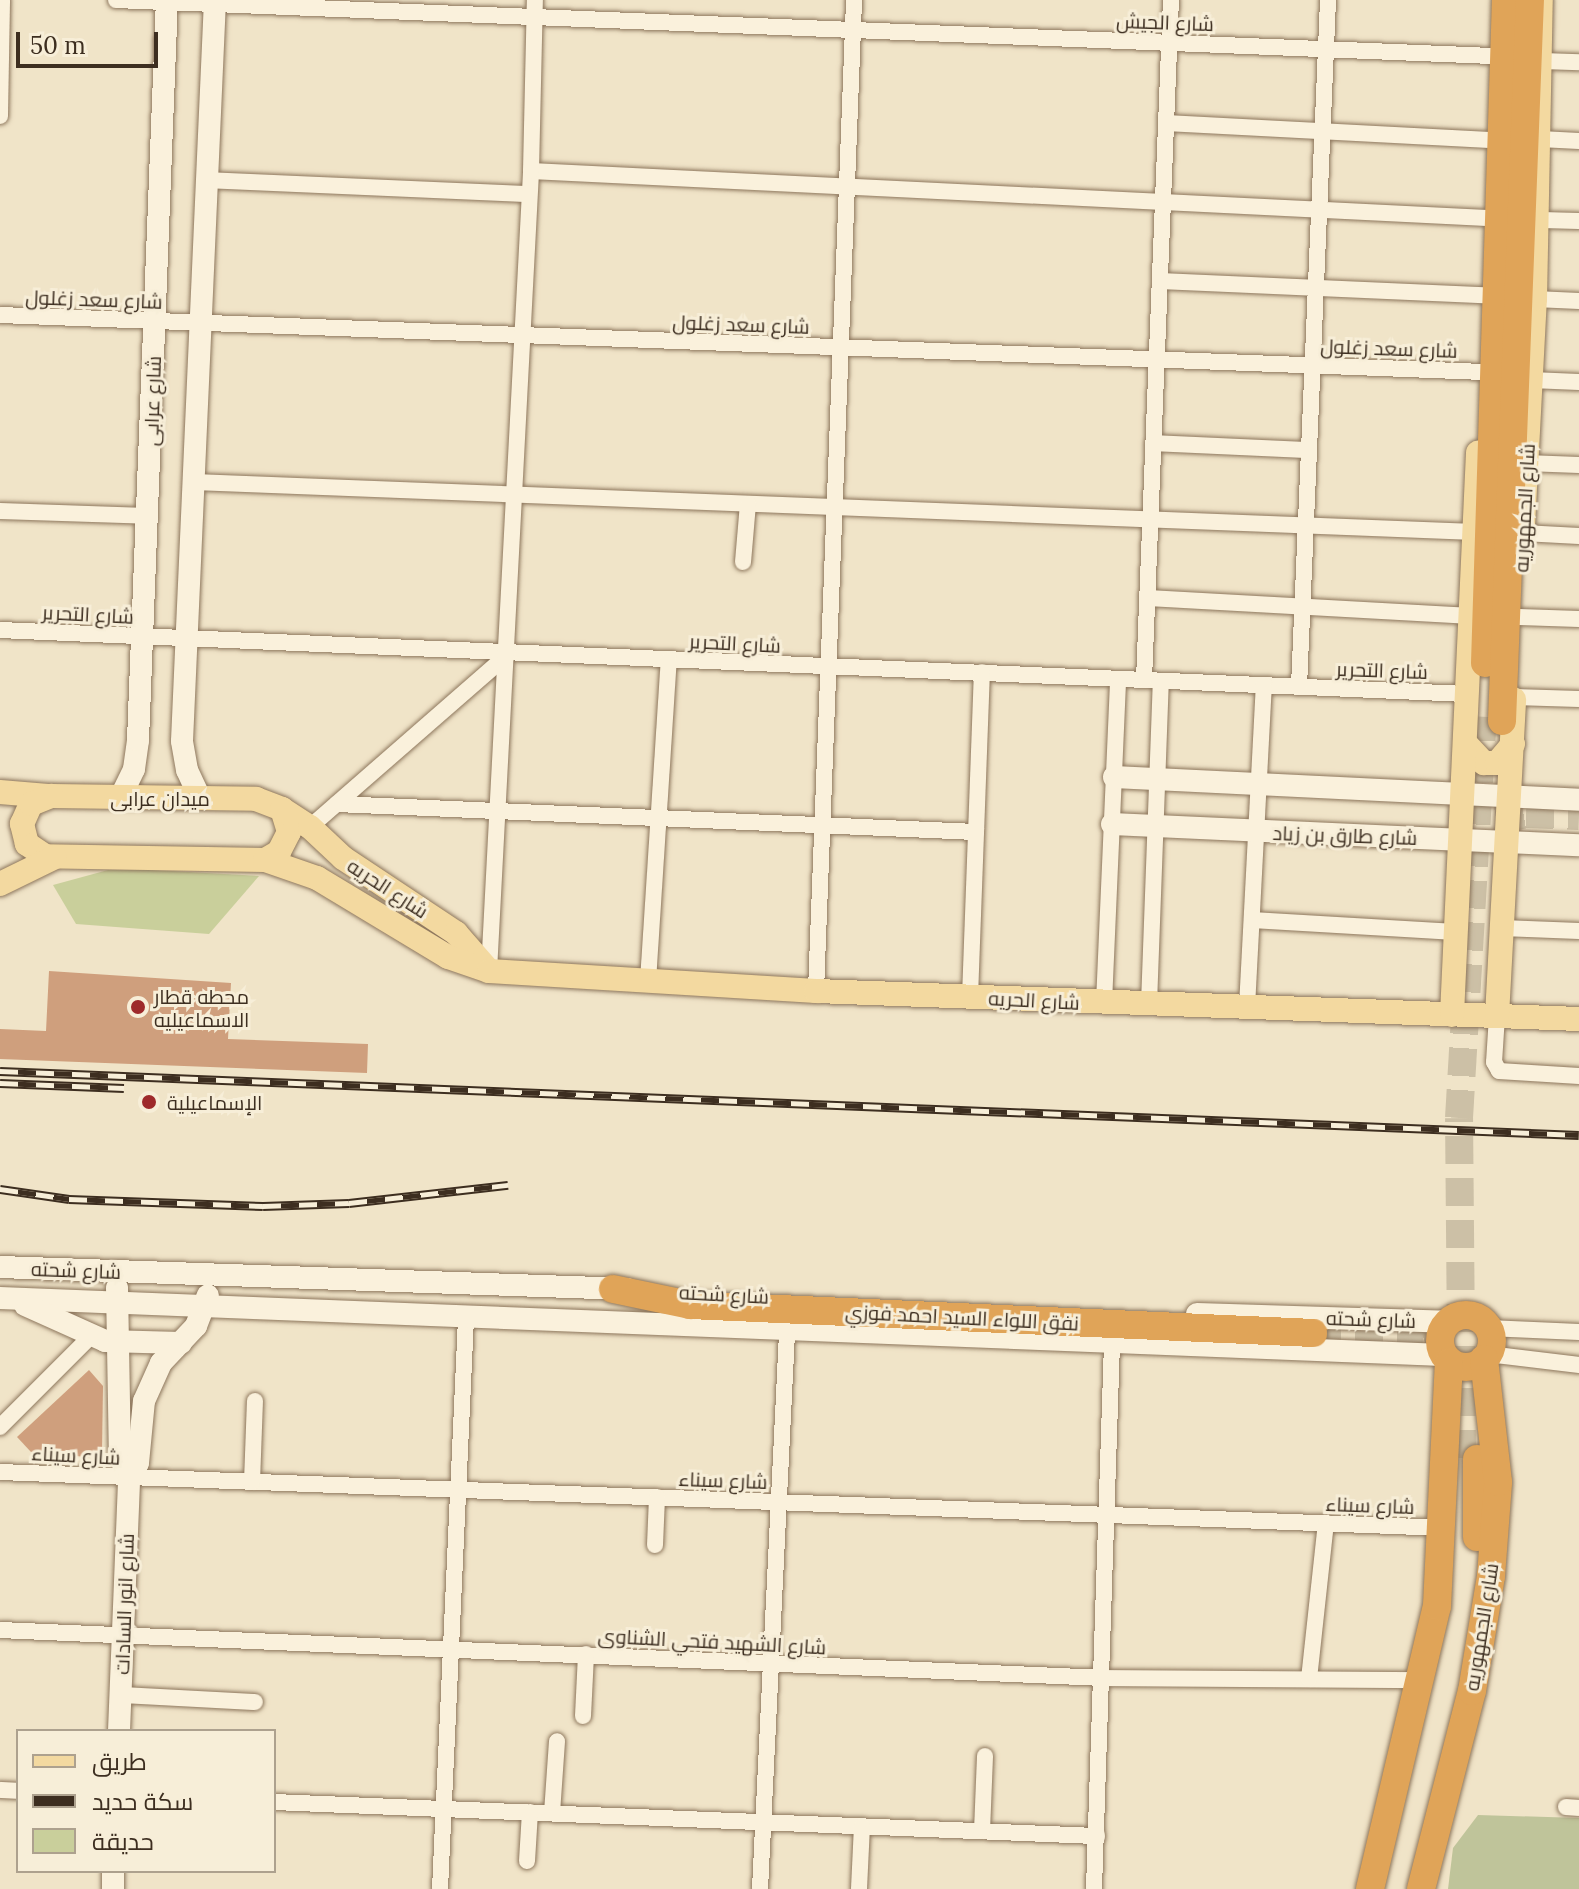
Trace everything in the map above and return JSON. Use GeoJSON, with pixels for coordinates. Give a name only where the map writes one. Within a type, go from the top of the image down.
{"type":"FeatureCollection","features":[{"type":"Feature","properties":{"kind":"highway","name":"شارع الجمهوريه"},"geometry":{"type":"LineString","coordinates":[[1496,715],[1503,0]]}},
{"type":"Feature","properties":{"kind":"highway","name":"شارع الجمهوريه"},"geometry":{"type":"LineString","coordinates":[[1496,715],[1530,0]]}},
{"type":"Feature","properties":{"kind":"highway","name":"نفق اللواء السيد احمد فوزي"},"geometry":{"type":"LineString","coordinates":[[613,1289],[690,1305],[1313,1333]]}},
{"type":"Feature","properties":{"kind":"highway"},"geometry":{"type":"LineString","coordinates":[[1370,1889],[1422,1680],[1444,1528],[1448,1411],[1446,1358],[1439,1337],[1447,1322],[1473,1315],[1487,1347],[1467,1367],[1446,1358]]}},
{"type":"Feature","properties":{"kind":"highway","name":"شارع الجمهوريه"},"geometry":{"type":"LineString","coordinates":[[1421,1889],[1487,1615],[1498,1482],[1487,1347]]}},
{"type":"Feature","properties":{"kind":"highway"},"geometry":{"type":"LineString","coordinates":[[1448,1411],[1470,1405],[1494,1410]]}},
{"type":"Feature","properties":{"kind":"highway"},"geometry":{"type":"LineString","coordinates":[[1387,1889],[1448,1634],[1470,1458],[1477,1531],[1469,1611],[1403,1889]]}},
{"type":"Feature","properties":{"kind":"main road","name":"شارع الجمهوريه"},"geometry":{"type":"LineString","coordinates":[[1497,1016],[1509,797],[1496,715],[1472,616],[1493,56],[1503,0]]}},
{"type":"Feature","properties":{"kind":"main road","name":"شارع الجمهوريه"},"geometry":{"type":"LineString","coordinates":[[1452,1015],[1467,745],[1496,715],[1519,617],[1538,220],[1543,61],[1541,0]]}},
{"type":"Feature","properties":{"kind":"main road"},"geometry":{"type":"LineString","coordinates":[[1467,745],[1484,763],[1497,763],[1496,715]]}},
{"type":"Feature","properties":{"kind":"main road","name":"ميدان عرابى"},"geometry":{"type":"LineString","coordinates":[[0,792],[120,798],[256,799],[282,809]]}},
{"type":"Feature","properties":{"kind":"main road"},"geometry":{"type":"LineString","coordinates":[[51,796],[31,804],[22,824],[35,852],[55,857],[265,860],[287,839],[282,809]]}},
{"type":"Feature","properties":{"kind":"main road","name":"شارع الحريه"},"geometry":{"type":"LineString","coordinates":[[282,809],[310,827],[343,858],[456,933],[489,971]]}},
{"type":"Feature","properties":{"kind":"main road"},"geometry":{"type":"LineString","coordinates":[[0,884],[55,857]]}},
{"type":"Feature","properties":{"kind":"main road","name":"شارع الحريه"},"geometry":{"type":"LineString","coordinates":[[265,860],[317,878],[448,957],[489,971],[816,991],[1579,1019]]}},
{"type":"Feature","properties":{"kind":"street"},"geometry":{"type":"LineString","coordinates":[[0,116],[2,0]]}},
{"type":"Feature","properties":{"kind":"street","name":"شارع الجيش"},"geometry":{"type":"LineString","coordinates":[[116,0],[534,8],[853,29],[1493,56]]}},
{"type":"Feature","properties":{"kind":"street"},"geometry":{"type":"LineString","coordinates":[[816,991],[854,0]]}},
{"type":"Feature","properties":{"kind":"street"},"geometry":{"type":"LineString","coordinates":[[1149,1004],[1157,778],[1148,598],[1171,0]]}},
{"type":"Feature","properties":{"kind":"street"},"geometry":{"type":"LineString","coordinates":[[1299,687],[1328,0]]}},
{"type":"Feature","properties":{"kind":"street","name":"شارع عرابى"},"geometry":{"type":"LineString","coordinates":[[120,798],[137,754],[167,1]]}},
{"type":"Feature","properties":{"kind":"street"},"geometry":{"type":"LineString","coordinates":[[200,798],[187,770],[182,741],[215,2]]}},
{"type":"Feature","properties":{"kind":"street"},"geometry":{"type":"LineString","coordinates":[[489,971],[531,171],[534,8]]}},
{"type":"Feature","properties":{"kind":"street"},"geometry":{"type":"LineString","coordinates":[[1543,61],[1579,62]]}},
{"type":"Feature","properties":{"kind":"street"},"geometry":{"type":"LineString","coordinates":[[1166,123],[1490,140]]}},
{"type":"Feature","properties":{"kind":"street"},"geometry":{"type":"LineString","coordinates":[[1540,139],[1579,141]]}},
{"type":"Feature","properties":{"kind":"street"},"geometry":{"type":"LineString","coordinates":[[531,171],[847,183],[1487,218]]}},
{"type":"Feature","properties":{"kind":"street"},"geometry":{"type":"LineString","coordinates":[[207,180],[529,194]]}},
{"type":"Feature","properties":{"kind":"street"},"geometry":{"type":"LineString","coordinates":[[1538,220],[1579,221]]}},
{"type":"Feature","properties":{"kind":"street"},"geometry":{"type":"LineString","coordinates":[[1160,281],[1484,295]]}},
{"type":"Feature","properties":{"kind":"street"},"geometry":{"type":"LineString","coordinates":[[1535,299],[1579,301]]}},
{"type":"Feature","properties":{"kind":"street","name":"شارع سعد زغلول"},"geometry":{"type":"LineString","coordinates":[[0,315],[1481,372]]}},
{"type":"Feature","properties":{"kind":"street"},"geometry":{"type":"LineString","coordinates":[[1531,380],[1579,382]]}},
{"type":"Feature","properties":{"kind":"street"},"geometry":{"type":"LineString","coordinates":[[1154,443],[1309,450]]}},
{"type":"Feature","properties":{"kind":"street"},"geometry":{"type":"LineString","coordinates":[[1526,463],[1579,465]]}},
{"type":"Feature","properties":{"kind":"street"},"geometry":{"type":"LineString","coordinates":[[194,482],[1475,532]]}},
{"type":"Feature","properties":{"kind":"street"},"geometry":{"type":"LineString","coordinates":[[743,562],[748,504]]}},
{"type":"Feature","properties":{"kind":"street"},"geometry":{"type":"LineString","coordinates":[[0,511],[147,516]]}},
{"type":"Feature","properties":{"kind":"street"},"geometry":{"type":"LineString","coordinates":[[1523,533],[1579,536]]}},
{"type":"Feature","properties":{"kind":"street"},"geometry":{"type":"LineString","coordinates":[[1148,598],[1472,616]]}},
{"type":"Feature","properties":{"kind":"street"},"geometry":{"type":"LineString","coordinates":[[1519,617],[1579,619]]}},
{"type":"Feature","properties":{"kind":"street","name":"شارع التحرير"},"geometry":{"type":"LineString","coordinates":[[0,630],[188,641],[1264,685],[1299,687],[1496,715],[1579,699]]}},
{"type":"Feature","properties":{"kind":"street"},"geometry":{"type":"LineString","coordinates":[[310,827],[508,654]]}},
{"type":"Feature","properties":{"kind":"street"},"geometry":{"type":"LineString","coordinates":[[648,981],[669,660]]}},
{"type":"Feature","properties":{"kind":"street"},"geometry":{"type":"LineString","coordinates":[[970,997],[982,672]]}},
{"type":"Feature","properties":{"kind":"street"},"geometry":{"type":"LineString","coordinates":[[1104,1003],[1118,679]]}},
{"type":"Feature","properties":{"kind":"street"},"geometry":{"type":"LineString","coordinates":[[1247,1007],[1264,685]]}},
{"type":"Feature","properties":{"kind":"street"},"geometry":{"type":"LineString","coordinates":[[1114,777],[1579,800]]}},
{"type":"Feature","properties":{"kind":"street"},"geometry":{"type":"LineString","coordinates":[[337,804],[976,832]]}},
{"type":"Feature","properties":{"kind":"street","name":"شارع طارق بن زياد"},"geometry":{"type":"LineString","coordinates":[[1112,824],[1579,845]]}},
{"type":"Feature","properties":{"kind":"street"},"geometry":{"type":"LineString","coordinates":[[1252,920],[1456,932]]}},
{"type":"Feature","properties":{"kind":"street"},"geometry":{"type":"LineString","coordinates":[[1502,928],[1579,931]]}},
{"type":"Feature","properties":{"kind":"street"},"geometry":{"type":"LineString","coordinates":[[1497,1016],[1494,1062],[1499,1071],[1579,1076]]}},
{"type":"Feature","properties":{"kind":"street","name":"شارع شحته"},"geometry":{"type":"LineString","coordinates":[[0,1267],[1447,1322]]}},
{"type":"Feature","properties":{"kind":"street","name":"شارع انور السادات"},"geometry":{"type":"LineString","coordinates":[[119,1729],[129,1478],[120,1457],[116,1303],[122,1272]]}},
{"type":"Feature","properties":{"kind":"street"},"geometry":{"type":"LineString","coordinates":[[206,1306],[208,1275]]}},
{"type":"Feature","properties":{"kind":"street"},"geometry":{"type":"LineString","coordinates":[[4,1299],[91,1336],[118,1343],[181,1343]]}},
{"type":"Feature","properties":{"kind":"street","name":"شارع شحته"},"geometry":{"type":"LineString","coordinates":[[4,1299],[787,1332],[1374,1352],[1446,1358]]}},
{"type":"Feature","properties":{"kind":"street","name":"شارع انور السادات"},"geometry":{"type":"LineString","coordinates":[[129,1478],[138,1463],[149,1388],[161,1363],[181,1343],[206,1306]]}},
{"type":"Feature","properties":{"kind":"street"},"geometry":{"type":"LineString","coordinates":[[440,1889],[466,1319]]}},
{"type":"Feature","properties":{"kind":"street"},"geometry":{"type":"LineString","coordinates":[[1374,1352],[1379,1334],[1375,1320]]}},
{"type":"Feature","properties":{"kind":"street"},"geometry":{"type":"LineString","coordinates":[[760,1889],[787,1332]]}},
{"type":"Feature","properties":{"kind":"street"},"geometry":{"type":"LineString","coordinates":[[1487,1347],[1579,1332]]}},
{"type":"Feature","properties":{"kind":"street"},"geometry":{"type":"LineString","coordinates":[[0,1427],[91,1336]]}},
{"type":"Feature","properties":{"kind":"street"},"geometry":{"type":"LineString","coordinates":[[1094,1889],[1112,1344]]}},
{"type":"Feature","properties":{"kind":"street"},"geometry":{"type":"LineString","coordinates":[[1487,1347],[1579,1365]]}},
{"type":"Feature","properties":{"kind":"street"},"geometry":{"type":"LineString","coordinates":[[252,1482],[255,1401]]}},
{"type":"Feature","properties":{"kind":"street","name":"شارع سيناء"},"geometry":{"type":"LineString","coordinates":[[0,1472],[1444,1528]]}},
{"type":"Feature","properties":{"kind":"street"},"geometry":{"type":"LineString","coordinates":[[655,1545],[657,1497]]}},
{"type":"Feature","properties":{"kind":"street"},"geometry":{"type":"LineString","coordinates":[[1309,1679],[1326,1523]]}},
{"type":"Feature","properties":{"kind":"street","name":"شارع الشهيد فتحي الشناوى"},"geometry":{"type":"LineString","coordinates":[[0,1630],[450,1647],[1103,1678],[1422,1680]]}},
{"type":"Feature","properties":{"kind":"street"},"geometry":{"type":"LineString","coordinates":[[583,1716],[586,1654]]}},
{"type":"Feature","properties":{"kind":"street"},"geometry":{"type":"LineString","coordinates":[[121,1695],[255,1702]]}},
{"type":"Feature","properties":{"kind":"street"},"geometry":{"type":"LineString","coordinates":[[552,1813],[557,1741]]}},
{"type":"Feature","properties":{"kind":"street"},"geometry":{"type":"LineString","coordinates":[[982,1831],[985,1756]]}},
{"type":"Feature","properties":{"kind":"street"},"geometry":{"type":"LineString","coordinates":[[276,1802],[1097,1836]]}},
{"type":"Feature","properties":{"kind":"street"},"geometry":{"type":"LineString","coordinates":[[527,1861],[530,1812]]}},
{"type":"Feature","properties":{"kind":"street"},"geometry":{"type":"LineString","coordinates":[[859,1889],[862,1826]]}},
{"type":"Feature","properties":{"kind":"green space"},"geometry":{"type":"Polygon","coordinates":[[[108,870],[259,876],[209,934],[76,924],[53,885],[108,870]]]}},
{"type":"Feature","properties":{"kind":"green space"},"geometry":{"type":"Polygon","coordinates":[[[1478,1815],[1579,1818],[1579,1889],[1448,1889],[1453,1848],[1478,1815]]]}},
{"type":"Feature","properties":{"kind":"building"},"geometry":{"type":"Polygon","coordinates":[[[49,971],[231,983],[228,1039],[368,1044],[367,1073],[0,1059],[0,1029],[46,1031],[49,971]]]}},
{"type":"Feature","properties":{"kind":"building"},"geometry":{"type":"Polygon","coordinates":[[[89,1370],[103,1386],[102,1453],[98,1458],[31,1452],[17,1437],[89,1370]]]}},
{"type":"Feature","properties":{"kind":"tunnel"},"geometry":{"type":"LineString","coordinates":[[1462,1458],[1459,1118],[1483,717]]}},
{"type":"Feature","properties":{"kind":"tunnel"},"geometry":{"type":"LineString","coordinates":[[1496,819],[1526,814],[1579,816]]}},
{"type":"Feature","properties":{"kind":"tunnel"},"geometry":{"type":"LineString","coordinates":[[1313,1333],[1423,1337],[1460,1324]]}},
{"type":"Feature","properties":{"kind":"railway"},"geometry":{"type":"LineString","coordinates":[[0,1071],[1579,1135]]}},
{"type":"Feature","properties":{"kind":"railway"},"geometry":{"type":"LineString","coordinates":[[0,1083],[124,1088]]}},
{"type":"Feature","properties":{"kind":"railway"},"geometry":{"type":"LineString","coordinates":[[0,1189],[69,1199],[263,1206],[349,1203],[508,1185]]}},
{"type":"Feature","properties":{"kind":"place","name":"محطه قطار الاسماعيليه"},"geometry":{"type":"Point","coordinates":[138,1007]}},
{"type":"Feature","properties":{"kind":"place","name":"الإسماعيلية"},"geometry":{"type":"Point","coordinates":[149,1102]}}]}
